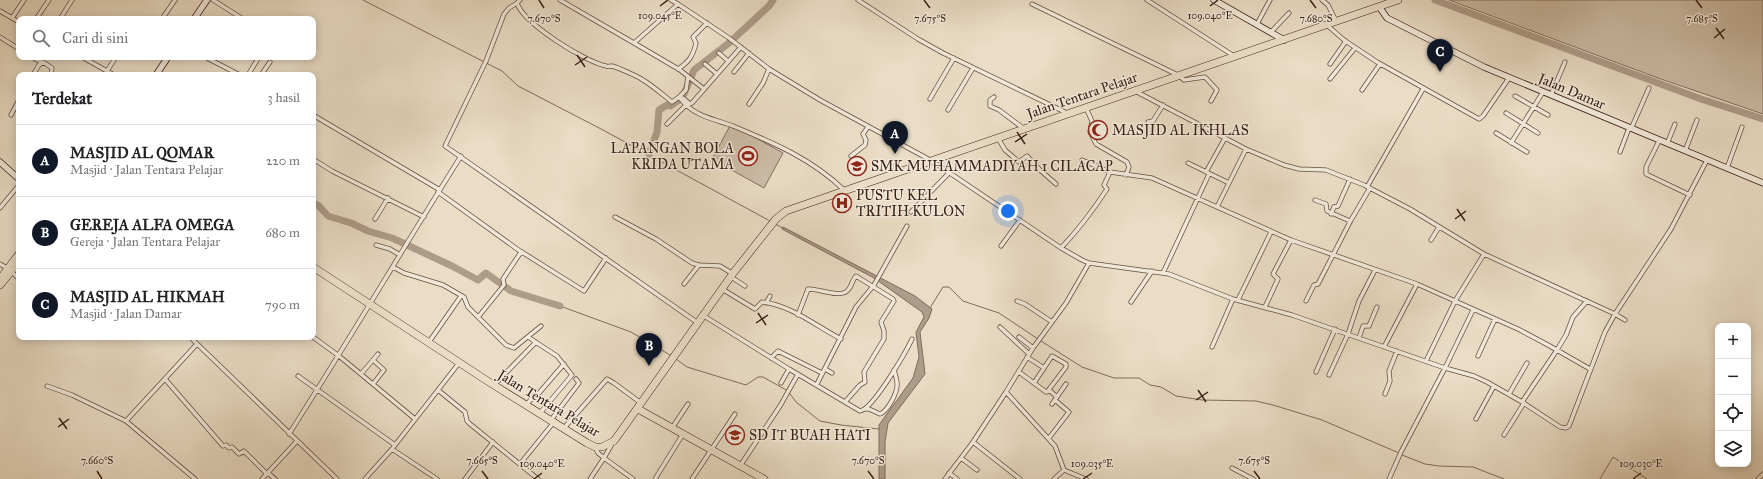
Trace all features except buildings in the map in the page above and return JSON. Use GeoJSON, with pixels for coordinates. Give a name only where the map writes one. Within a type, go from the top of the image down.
{"type":"FeatureCollection","features":[{"type":"Feature","properties":{"kind":"highway","name":"Jalan Tentara Pelajar"},"geometry":{"type":"LineString","coordinates":[[316,269],[459,363],[552,421],[595,447],[607,446],[614,441],[640,407],[732,275],[776,219],[792,208],[1086,108],[1178,75],[1380,8],[1398,0]]}},
{"type":"Feature","properties":{"kind":"highway"},"geometry":{"type":"LineString","coordinates":[[0,285],[16,258]]}},
{"type":"Feature","properties":{"kind":"highway"},"geometry":{"type":"LineString","coordinates":[[0,279],[16,264]]}},
{"type":"Feature","properties":{"kind":"highway"},"geometry":{"type":"LineString","coordinates":[[640,407],[672,429],[762,479]]}},
{"type":"Feature","properties":{"kind":"street"},"geometry":{"type":"LineString","coordinates":[[12,18],[24,0]]}},
{"type":"Feature","properties":{"kind":"street"},"geometry":{"type":"LineString","coordinates":[[38,16],[49,0]]}},
{"type":"Feature","properties":{"kind":"street"},"geometry":{"type":"LineString","coordinates":[[62,16],[72,0]]}},
{"type":"Feature","properties":{"kind":"street"},"geometry":{"type":"LineString","coordinates":[[164,16],[174,0]]}},
{"type":"Feature","properties":{"kind":"street"},"geometry":{"type":"LineString","coordinates":[[196,16],[207,0]]}},
{"type":"Feature","properties":{"kind":"street"},"geometry":{"type":"LineString","coordinates":[[213,0],[238,16]]}},
{"type":"Feature","properties":{"kind":"street"},"geometry":{"type":"LineString","coordinates":[[560,0],[678,69],[704,89]]}},
{"type":"Feature","properties":{"kind":"street"},"geometry":{"type":"LineString","coordinates":[[671,0],[729,38],[769,69],[868,127],[932,161],[1061,248],[1089,263],[1163,273],[1233,299],[1265,307],[1335,329],[1445,368],[1474,376],[1510,394],[1560,427],[1566,428],[1569,426],[1590,370],[1615,314],[1671,230],[1707,160]]}},
{"type":"Feature","properties":{"kind":"street"},"geometry":{"type":"LineString","coordinates":[[858,0],[918,39],[973,68],[1068,114]]}},
{"type":"Feature","properties":{"kind":"street"},"geometry":{"type":"LineString","coordinates":[[1147,0],[1234,56]]}},
{"type":"Feature","properties":{"kind":"street"},"geometry":{"type":"LineString","coordinates":[[1214,0],[1284,40]]}},
{"type":"Feature","properties":{"kind":"street"},"geometry":{"type":"LineString","coordinates":[[1257,24],[1270,0]]}},
{"type":"Feature","properties":{"kind":"street"},"geometry":{"type":"LineString","coordinates":[[1322,0],[1328,4],[1337,22]]}},
{"type":"Feature","properties":{"kind":"street"},"geometry":{"type":"LineString","coordinates":[[688,77],[686,90],[681,98],[672,102],[643,79],[613,67],[606,66],[576,52],[531,22],[521,12],[519,2],[509,8],[504,14],[482,71],[445,144],[699,323]]}},
{"type":"Feature","properties":{"kind":"street"},"geometry":{"type":"LineString","coordinates":[[634,43],[678,4]]}},
{"type":"Feature","properties":{"kind":"street"},"geometry":{"type":"LineString","coordinates":[[1032,4],[1178,75],[1186,81],[1205,78],[1217,90],[1211,101]]}},
{"type":"Feature","properties":{"kind":"street","name":"Jalan Damar"},"geometry":{"type":"LineString","coordinates":[[1380,8],[1387,18],[1484,67],[1763,183]]}},
{"type":"Feature","properties":{"kind":"street"},"geometry":{"type":"LineString","coordinates":[[0,11],[16,20]]}},
{"type":"Feature","properties":{"kind":"street"},"geometry":{"type":"LineString","coordinates":[[1271,32],[1289,13]]}},
{"type":"Feature","properties":{"kind":"street"},"geometry":{"type":"LineString","coordinates":[[678,69],[691,58],[696,43],[693,37],[707,23]]}},
{"type":"Feature","properties":{"kind":"street"},"geometry":{"type":"LineString","coordinates":[[1327,25],[1355,48],[1380,64],[1480,119],[1509,78]]}},
{"type":"Feature","properties":{"kind":"street"},"geometry":{"type":"LineString","coordinates":[[0,37],[16,47]]}},
{"type":"Feature","properties":{"kind":"street"},"geometry":{"type":"LineString","coordinates":[[1330,64],[1346,41]]}},
{"type":"Feature","properties":{"kind":"street"},"geometry":{"type":"LineString","coordinates":[[681,98],[691,104],[741,47]]}},
{"type":"Feature","properties":{"kind":"street"},"geometry":{"type":"LineString","coordinates":[[1330,79],[1355,48]]}},
{"type":"Feature","properties":{"kind":"street"},"geometry":{"type":"LineString","coordinates":[[719,53],[728,61]]}},
{"type":"Feature","properties":{"kind":"street"},"geometry":{"type":"LineString","coordinates":[[734,72],[749,53]]}},
{"type":"Feature","properties":{"kind":"street"},"geometry":{"type":"LineString","coordinates":[[930,99],[954,58]]}},
{"type":"Feature","properties":{"kind":"street"},"geometry":{"type":"LineString","coordinates":[[37,60],[50,66],[52,69],[52,72]]}},
{"type":"Feature","properties":{"kind":"street"},"geometry":{"type":"LineString","coordinates":[[87,60],[107,71],[114,60]]}},
{"type":"Feature","properties":{"kind":"street"},"geometry":{"type":"LineString","coordinates":[[158,72],[166,60]]}},
{"type":"Feature","properties":{"kind":"street"},"geometry":{"type":"LineString","coordinates":[[211,60],[234,72]]}},
{"type":"Feature","properties":{"kind":"street"},"geometry":{"type":"LineString","coordinates":[[250,72],[257,60]]}},
{"type":"Feature","properties":{"kind":"street"},"geometry":{"type":"LineString","coordinates":[[35,72],[41,62]]}},
{"type":"Feature","properties":{"kind":"street"},"geometry":{"type":"LineString","coordinates":[[263,72],[270,62]]}},
{"type":"Feature","properties":{"kind":"street"},"geometry":{"type":"LineString","coordinates":[[1551,95],[1566,62]]}},
{"type":"Feature","properties":{"kind":"street"},"geometry":{"type":"LineString","coordinates":[[706,64],[717,74]]}},
{"type":"Feature","properties":{"kind":"street"},"geometry":{"type":"LineString","coordinates":[[1362,90],[1380,64]]}},
{"type":"Feature","properties":{"kind":"street"},"geometry":{"type":"LineString","coordinates":[[948,110],[973,68]]}},
{"type":"Feature","properties":{"kind":"street"},"geometry":{"type":"LineString","coordinates":[[749,104],[763,83],[769,69]]}},
{"type":"Feature","properties":{"kind":"street"},"geometry":{"type":"LineString","coordinates":[[1620,152],[1649,88]]}},
{"type":"Feature","properties":{"kind":"street"},"geometry":{"type":"LineString","coordinates":[[1306,301],[1314,285],[1318,284],[1368,187],[1423,89]]}},
{"type":"Feature","properties":{"kind":"street"},"geometry":{"type":"LineString","coordinates":[[1134,90],[1246,149],[1291,167],[1326,170],[1368,187],[1410,209],[1484,254],[1625,320]]}},
{"type":"Feature","properties":{"kind":"street"},"geometry":{"type":"LineString","coordinates":[[1511,142],[1543,92]]}},
{"type":"Feature","properties":{"kind":"street"},"geometry":{"type":"LineString","coordinates":[[1515,96],[1548,115]]}},
{"type":"Feature","properties":{"kind":"street"},"geometry":{"type":"LineString","coordinates":[[994,97],[989,103],[990,106],[999,110],[1024,129]]}},
{"type":"Feature","properties":{"kind":"street"},"geometry":{"type":"LineString","coordinates":[[681,98],[686,105],[704,117],[722,122],[788,150],[829,176],[844,190]]}},
{"type":"Feature","properties":{"kind":"street"},"geometry":{"type":"LineString","coordinates":[[11,114],[16,105]]}},
{"type":"Feature","properties":{"kind":"street"},"geometry":{"type":"LineString","coordinates":[[667,124],[686,105]]}},
{"type":"Feature","properties":{"kind":"street"},"geometry":{"type":"LineString","coordinates":[[1148,122],[1153,121],[1163,105]]}},
{"type":"Feature","properties":{"kind":"street"},"geometry":{"type":"LineString","coordinates":[[1086,108],[1092,121],[1090,132],[1096,144],[1127,162],[1129,167],[1126,174]]}},
{"type":"Feature","properties":{"kind":"street"},"geometry":{"type":"LineString","coordinates":[[1506,113],[1538,133]]}},
{"type":"Feature","properties":{"kind":"street"},"geometry":{"type":"LineString","coordinates":[[316,118],[439,191],[521,252],[585,291],[606,258]]}},
{"type":"Feature","properties":{"kind":"street"},"geometry":{"type":"LineString","coordinates":[[1686,151],[1697,120]]}},
{"type":"Feature","properties":{"kind":"street"},"geometry":{"type":"LineString","coordinates":[[1667,144],[1675,124]]}},
{"type":"Feature","properties":{"kind":"street"},"geometry":{"type":"LineString","coordinates":[[1727,168],[1742,126]]}},
{"type":"Feature","properties":{"kind":"street"},"geometry":{"type":"LineString","coordinates":[[851,156],[865,145],[866,140],[863,134],[868,127]]}},
{"type":"Feature","properties":{"kind":"street"},"geometry":{"type":"LineString","coordinates":[[1496,133],[1527,152]]}},
{"type":"Feature","properties":{"kind":"street"},"geometry":{"type":"LineString","coordinates":[[998,138],[1005,150],[1019,162],[1021,163],[1028,156],[1040,170],[1056,184]]}},
{"type":"Feature","properties":{"kind":"street"},"geometry":{"type":"LineString","coordinates":[[1163,273],[1225,138]]}},
{"type":"Feature","properties":{"kind":"street"},"geometry":{"type":"LineString","coordinates":[[1659,140],[1646,167],[1646,174],[1690,195]]}},
{"type":"Feature","properties":{"kind":"street"},"geometry":{"type":"LineString","coordinates":[[1217,207],[1246,149]]}},
{"type":"Feature","properties":{"kind":"street"},"geometry":{"type":"LineString","coordinates":[[289,434],[340,356],[370,304],[461,156]]}},
{"type":"Feature","properties":{"kind":"street"},"geometry":{"type":"LineString","coordinates":[[1082,160],[1110,172],[1152,178],[1271,232],[1417,284],[1557,350],[1590,370]]}},
{"type":"Feature","properties":{"kind":"street"},"geometry":{"type":"LineString","coordinates":[[316,161],[332,171],[424,217]]}},
{"type":"Feature","properties":{"kind":"street"},"geometry":{"type":"LineString","coordinates":[[0,162],[16,175]]}},
{"type":"Feature","properties":{"kind":"street"},"geometry":{"type":"LineString","coordinates":[[1188,163],[1229,183]]}},
{"type":"Feature","properties":{"kind":"street"},"geometry":{"type":"LineString","coordinates":[[1061,248],[1079,230],[1095,208],[1107,188],[1104,185],[1110,172]]}},
{"type":"Feature","properties":{"kind":"street"},"geometry":{"type":"LineString","coordinates":[[911,212],[949,173]]}},
{"type":"Feature","properties":{"kind":"street"},"geometry":{"type":"LineString","coordinates":[[1331,214],[1334,207],[1338,206],[1350,179]]}},
{"type":"Feature","properties":{"kind":"street"},"geometry":{"type":"LineString","coordinates":[[0,208],[16,189]]}},
{"type":"Feature","properties":{"kind":"street"},"geometry":{"type":"LineString","coordinates":[[376,219],[388,198]]}},
{"type":"Feature","properties":{"kind":"street"},"geometry":{"type":"LineString","coordinates":[[1316,200],[1326,204],[1326,210],[1331,214],[1350,221]]}},
{"type":"Feature","properties":{"kind":"street"},"geometry":{"type":"LineString","coordinates":[[615,217],[656,239],[686,260],[699,265],[720,266],[745,286]]}},
{"type":"Feature","properties":{"kind":"street"},"geometry":{"type":"LineString","coordinates":[[1001,246],[1020,220]]}},
{"type":"Feature","properties":{"kind":"street"},"geometry":{"type":"LineString","coordinates":[[817,384],[856,308],[874,286],[907,226]]}},
{"type":"Feature","properties":{"kind":"street"},"geometry":{"type":"LineString","coordinates":[[1431,240],[1439,228]]}},
{"type":"Feature","properties":{"kind":"street"},"geometry":{"type":"LineString","coordinates":[[1238,300],[1271,232]]}},
{"type":"Feature","properties":{"kind":"street"},"geometry":{"type":"LineString","coordinates":[[1265,307],[1278,279],[1273,274],[1291,240]]}},
{"type":"Feature","properties":{"kind":"street"},"geometry":{"type":"LineString","coordinates":[[376,245],[390,249],[400,255]]}},
{"type":"Feature","properties":{"kind":"street"},"geometry":{"type":"LineString","coordinates":[[479,316],[504,286],[503,279],[521,252]]}},
{"type":"Feature","properties":{"kind":"street"},"geometry":{"type":"LineString","coordinates":[[1426,361],[1455,301],[1484,254]]}},
{"type":"Feature","properties":{"kind":"street"},"geometry":{"type":"LineString","coordinates":[[945,479],[973,442],[1038,340],[1066,303],[1089,263]]}},
{"type":"Feature","properties":{"kind":"street"},"geometry":{"type":"LineString","coordinates":[[0,264],[9,269],[16,276]]}},
{"type":"Feature","properties":{"kind":"street"},"geometry":{"type":"LineString","coordinates":[[684,284],[699,265]]}},
{"type":"Feature","properties":{"kind":"street"},"geometry":{"type":"LineString","coordinates":[[393,267],[404,273],[443,285],[466,299],[468,307],[479,316],[506,345],[511,348],[514,348],[541,326]]}},
{"type":"Feature","properties":{"kind":"street"},"geometry":{"type":"LineString","coordinates":[[1329,375],[1348,334],[1359,301],[1375,270]]}},
{"type":"Feature","properties":{"kind":"street"},"geometry":{"type":"LineString","coordinates":[[1132,302],[1152,271]]}},
{"type":"Feature","properties":{"kind":"street"},"geometry":{"type":"LineString","coordinates":[[798,315],[808,289],[823,293],[845,293],[849,290],[856,276],[890,296],[894,301],[881,322],[884,331],[884,339],[864,372],[865,382],[860,385],[845,402]]}},
{"type":"Feature","properties":{"kind":"street"},"geometry":{"type":"LineString","coordinates":[[1384,347],[1417,284]]}},
{"type":"Feature","properties":{"kind":"street"},"geometry":{"type":"LineString","coordinates":[[722,289],[755,309],[761,303],[766,303],[798,315],[841,339]]}},
{"type":"Feature","properties":{"kind":"street"},"geometry":{"type":"LineString","coordinates":[[428,342],[461,296]]}},
{"type":"Feature","properties":{"kind":"street"},"geometry":{"type":"LineString","coordinates":[[766,303],[770,296]]}},
{"type":"Feature","properties":{"kind":"street"},"geometry":{"type":"LineString","coordinates":[[1212,347],[1233,299]]}},
{"type":"Feature","properties":{"kind":"street"},"geometry":{"type":"LineString","coordinates":[[1017,301],[1025,304],[1052,322]]}},
{"type":"Feature","properties":{"kind":"street"},"geometry":{"type":"LineString","coordinates":[[1504,436],[1523,402],[1566,335],[1573,318],[1587,301]]}},
{"type":"Feature","properties":{"kind":"street"},"geometry":{"type":"LineString","coordinates":[[1358,338],[1363,326],[1369,326],[1377,307]]}},
{"type":"Feature","properties":{"kind":"street"},"geometry":{"type":"LineString","coordinates":[[1389,479],[1400,454],[1445,368],[1473,310]]}},
{"type":"Feature","properties":{"kind":"street"},"geometry":{"type":"LineString","coordinates":[[704,316],[860,411],[869,409],[880,414],[884,411],[896,390],[897,382],[894,370]]}},
{"type":"Feature","properties":{"kind":"street"},"geometry":{"type":"LineString","coordinates":[[1478,356],[1495,320]]}},
{"type":"Feature","properties":{"kind":"street"},"geometry":{"type":"LineString","coordinates":[[1000,327],[1028,355],[1044,368]]}},
{"type":"Feature","properties":{"kind":"street"},"geometry":{"type":"LineString","coordinates":[[1316,372],[1335,329]]}},
{"type":"Feature","properties":{"kind":"street"},"geometry":{"type":"LineString","coordinates":[[528,337],[555,355],[564,364],[572,376],[540,413]]}},
{"type":"Feature","properties":{"kind":"street"},"geometry":{"type":"LineString","coordinates":[[1018,337],[1033,348]]}},
{"type":"Feature","properties":{"kind":"street"},"geometry":{"type":"LineString","coordinates":[[865,409],[884,386],[912,338]]}},
{"type":"Feature","properties":{"kind":"street"},"geometry":{"type":"LineString","coordinates":[[316,339],[340,356],[415,419]]}},
{"type":"Feature","properties":{"kind":"street"},"geometry":{"type":"LineString","coordinates":[[193,340],[337,479]]}},
{"type":"Feature","properties":{"kind":"street"},"geometry":{"type":"LineString","coordinates":[[494,385],[536,342]]}},
{"type":"Feature","properties":{"kind":"street"},"geometry":{"type":"LineString","coordinates":[[126,421],[197,344]]}},
{"type":"Feature","properties":{"kind":"street"},"geometry":{"type":"LineString","coordinates":[[771,358],[778,351],[822,373]]}},
{"type":"Feature","properties":{"kind":"street"},"geometry":{"type":"LineString","coordinates":[[1385,394],[1390,381],[1389,371],[1397,351]]}},
{"type":"Feature","properties":{"kind":"street"},"geometry":{"type":"LineString","coordinates":[[361,374],[378,354]]}},
{"type":"Feature","properties":{"kind":"street"},"geometry":{"type":"LineString","coordinates":[[1019,372],[1046,392],[1066,366],[1052,356],[1034,383]]}},
{"type":"Feature","properties":{"kind":"street"},"geometry":{"type":"LineString","coordinates":[[372,360],[384,370],[373,384]]}},
{"type":"Feature","properties":{"kind":"street"},"geometry":{"type":"LineString","coordinates":[[365,479],[392,449],[459,363]]}},
{"type":"Feature","properties":{"kind":"street"},"geometry":{"type":"LineString","coordinates":[[526,405],[534,395],[539,393],[564,364]]}},
{"type":"Feature","properties":{"kind":"street"},"geometry":{"type":"LineString","coordinates":[[1510,394],[1527,364]]}},
{"type":"Feature","properties":{"kind":"street"},"geometry":{"type":"LineString","coordinates":[[782,383],[789,369]]}},
{"type":"Feature","properties":{"kind":"street"},"geometry":{"type":"LineString","coordinates":[[825,369],[832,373]]}},
{"type":"Feature","properties":{"kind":"street"},"geometry":{"type":"LineString","coordinates":[[740,466],[787,395],[798,374]]}},
{"type":"Feature","properties":{"kind":"street"},"geometry":{"type":"LineString","coordinates":[[298,376],[395,445]]}},
{"type":"Feature","properties":{"kind":"street"},"geometry":{"type":"LineString","coordinates":[[165,379],[223,446],[226,445],[229,448],[232,446],[239,454],[244,451],[275,479]]}},
{"type":"Feature","properties":{"kind":"street"},"geometry":{"type":"LineString","coordinates":[[520,464],[579,383],[576,379]]}},
{"type":"Feature","properties":{"kind":"street"},"geometry":{"type":"LineString","coordinates":[[564,428],[607,380],[614,383],[640,407]]}},
{"type":"Feature","properties":{"kind":"street"},"geometry":{"type":"LineString","coordinates":[[1052,404],[1066,384]]}},
{"type":"Feature","properties":{"kind":"street"},"geometry":{"type":"LineString","coordinates":[[47,386],[72,395],[126,421],[193,478]]}},
{"type":"Feature","properties":{"kind":"street"},"geometry":{"type":"LineString","coordinates":[[1476,419],[1494,386]]}},
{"type":"Feature","properties":{"kind":"street"},"geometry":{"type":"LineString","coordinates":[[438,390],[465,412],[467,421],[470,424],[538,479]]}},
{"type":"Feature","properties":{"kind":"street"},"geometry":{"type":"LineString","coordinates":[[1049,390],[1069,412],[1049,438]]}},
{"type":"Feature","properties":{"kind":"street"},"geometry":{"type":"LineString","coordinates":[[1006,392],[1049,438],[1058,451],[1060,464],[1064,470],[1086,479]]}},
{"type":"Feature","properties":{"kind":"street"},"geometry":{"type":"LineString","coordinates":[[672,429],[688,404]]}},
{"type":"Feature","properties":{"kind":"street"},"geometry":{"type":"LineString","coordinates":[[692,479],[735,414]]}},
{"type":"Feature","properties":{"kind":"street"},"geometry":{"type":"LineString","coordinates":[[654,479],[683,434]]}},
{"type":"Feature","properties":{"kind":"street"},"geometry":{"type":"LineString","coordinates":[[262,479],[297,441]]}},
{"type":"Feature","properties":{"kind":"street"},"geometry":{"type":"LineString","coordinates":[[590,479],[614,441]]}},
{"type":"Feature","properties":{"kind":"street"},"geometry":{"type":"LineString","coordinates":[[464,479],[493,442]]}},
{"type":"Feature","properties":{"kind":"street"},"geometry":{"type":"LineString","coordinates":[[973,442],[1020,479]]}},
{"type":"Feature","properties":{"kind":"street"},"geometry":{"type":"LineString","coordinates":[[595,447],[598,453],[633,479]]}},
{"type":"Feature","properties":{"kind":"street"},"geometry":{"type":"LineString","coordinates":[[392,449],[437,479]]}},
{"type":"Feature","properties":{"kind":"street"},"geometry":{"type":"LineString","coordinates":[[961,458],[977,470]]}},
{"type":"Feature","properties":{"kind":"street"},"geometry":{"type":"LineString","coordinates":[[1232,468],[1253,479]]}},
{"type":"Feature","properties":{"kind":"street"},"geometry":{"type":"LineString","coordinates":[[1054,479],[1064,470]]}},
{"type":"Feature","properties":{"kind":"street"},"geometry":{"type":"LineString","coordinates":[[950,473],[957,479]]}},
{"type":"Feature","properties":{"kind":"street"},"geometry":{"type":"LineString","coordinates":[[1758,479],[1763,474]]}},
{"type":"Feature","properties":{"kind":"shaded area"},"geometry":{"type":"Polygon","coordinates":[[[1449,0],[1763,0],[1763,114],[1658,78],[1449,0]]]}},
{"type":"Feature","properties":{"kind":"shaded area","name":"LAPANGAN BOLA KRIDA UTAMA"},"geometry":{"type":"Polygon","coordinates":[[[731,124],[783,153],[764,188],[712,159],[731,124]]]}},
{"type":"Feature","properties":{"kind":"shaded area"},"geometry":{"type":"Polygon","coordinates":[[[783,227],[915,296],[932,309],[929,318],[920,332],[925,374],[888,423],[885,442],[885,479],[879,479],[879,425],[913,378],[919,357],[916,332],[924,317],[922,312],[874,278],[782,229],[783,227]]]}},
{"type":"Feature","properties":{"kind":"waterway"},"geometry":{"type":"LineString","coordinates":[[363,0],[502,71],[518,86],[603,130],[770,221]]}},
{"type":"Feature","properties":{"kind":"waterway"},"geometry":{"type":"LineString","coordinates":[[649,155],[657,132],[659,110],[667,105],[670,106],[679,100],[684,94],[694,70],[729,43],[769,6],[773,0]]}},
{"type":"Feature","properties":{"kind":"waterway"},"geometry":{"type":"LineString","coordinates":[[1435,0],[1701,99],[1763,119]]}},
{"type":"Feature","properties":{"kind":"waterway"},"geometry":{"type":"LineString","coordinates":[[316,204],[328,216],[351,223],[368,231],[403,243]]}},
{"type":"Feature","properties":{"kind":"waterway"},"geometry":{"type":"LineString","coordinates":[[775,224],[783,228]]}},
{"type":"Feature","properties":{"kind":"waterway"},"geometry":{"type":"LineString","coordinates":[[407,245],[478,280],[486,273],[511,291],[560,306]]}},
{"type":"Feature","properties":{"kind":"waterway"},"geometry":{"type":"LineString","coordinates":[[930,308],[943,287],[949,287],[963,301],[999,313],[1038,339]]}},
{"type":"Feature","properties":{"kind":"waterway"},"geometry":{"type":"LineString","coordinates":[[560,306],[631,332],[670,355]]}},
{"type":"Feature","properties":{"kind":"waterway"},"geometry":{"type":"LineString","coordinates":[[1041,341],[1082,367],[1114,378],[1139,378],[1150,385],[1161,387],[1176,396],[1202,400],[1256,401],[1273,405],[1322,420],[1399,453]]}},
{"type":"Feature","properties":{"kind":"waterway"},"geometry":{"type":"LineString","coordinates":[[676,359],[687,367],[746,385],[758,377],[763,377],[788,391],[796,402],[820,421],[879,429]]}},
{"type":"Feature","properties":{"kind":"waterway"},"geometry":{"type":"LineString","coordinates":[[1402,455],[1425,464],[1473,467],[1504,479]]}},
{"type":"Feature","properties":{"kind":"waterway"},"geometry":{"type":"LineString","coordinates":[[1600,479],[1613,457],[1647,479]]}},
{"type":"Feature","properties":{"kind":"place","name":"MASJID AL HIKMAH"},"geometry":{"type":"Point","coordinates":[1440,72]}},
{"type":"Feature","properties":{"kind":"place","name":"MASJID AL IKHLAS"},"geometry":{"type":"Point","coordinates":[1098,130]}},
{"type":"Feature","properties":{"kind":"place","name":"MASJID AL QOMAR"},"geometry":{"type":"Point","coordinates":[895,154]}},
{"type":"Feature","properties":{"kind":"place","name":"LAPANGAN BOLA KRIDA UTAMA"},"geometry":{"type":"Point","coordinates":[748,156]}},
{"type":"Feature","properties":{"kind":"place","name":"SMK MUHAMMADIYAH 1 CILACAP"},"geometry":{"type":"Point","coordinates":[857,166]}},
{"type":"Feature","properties":{"kind":"place","name":"PUSTU KEL TRITIH KULON"},"geometry":{"type":"Point","coordinates":[842,203]}},
{"type":"Feature","properties":{"kind":"place","name":"GEREJA ALFA OMEGA"},"geometry":{"type":"Point","coordinates":[649,366]}},
{"type":"Feature","properties":{"kind":"place","name":"SD IT BUAH HATI"},"geometry":{"type":"Point","coordinates":[735,435]}}]}
